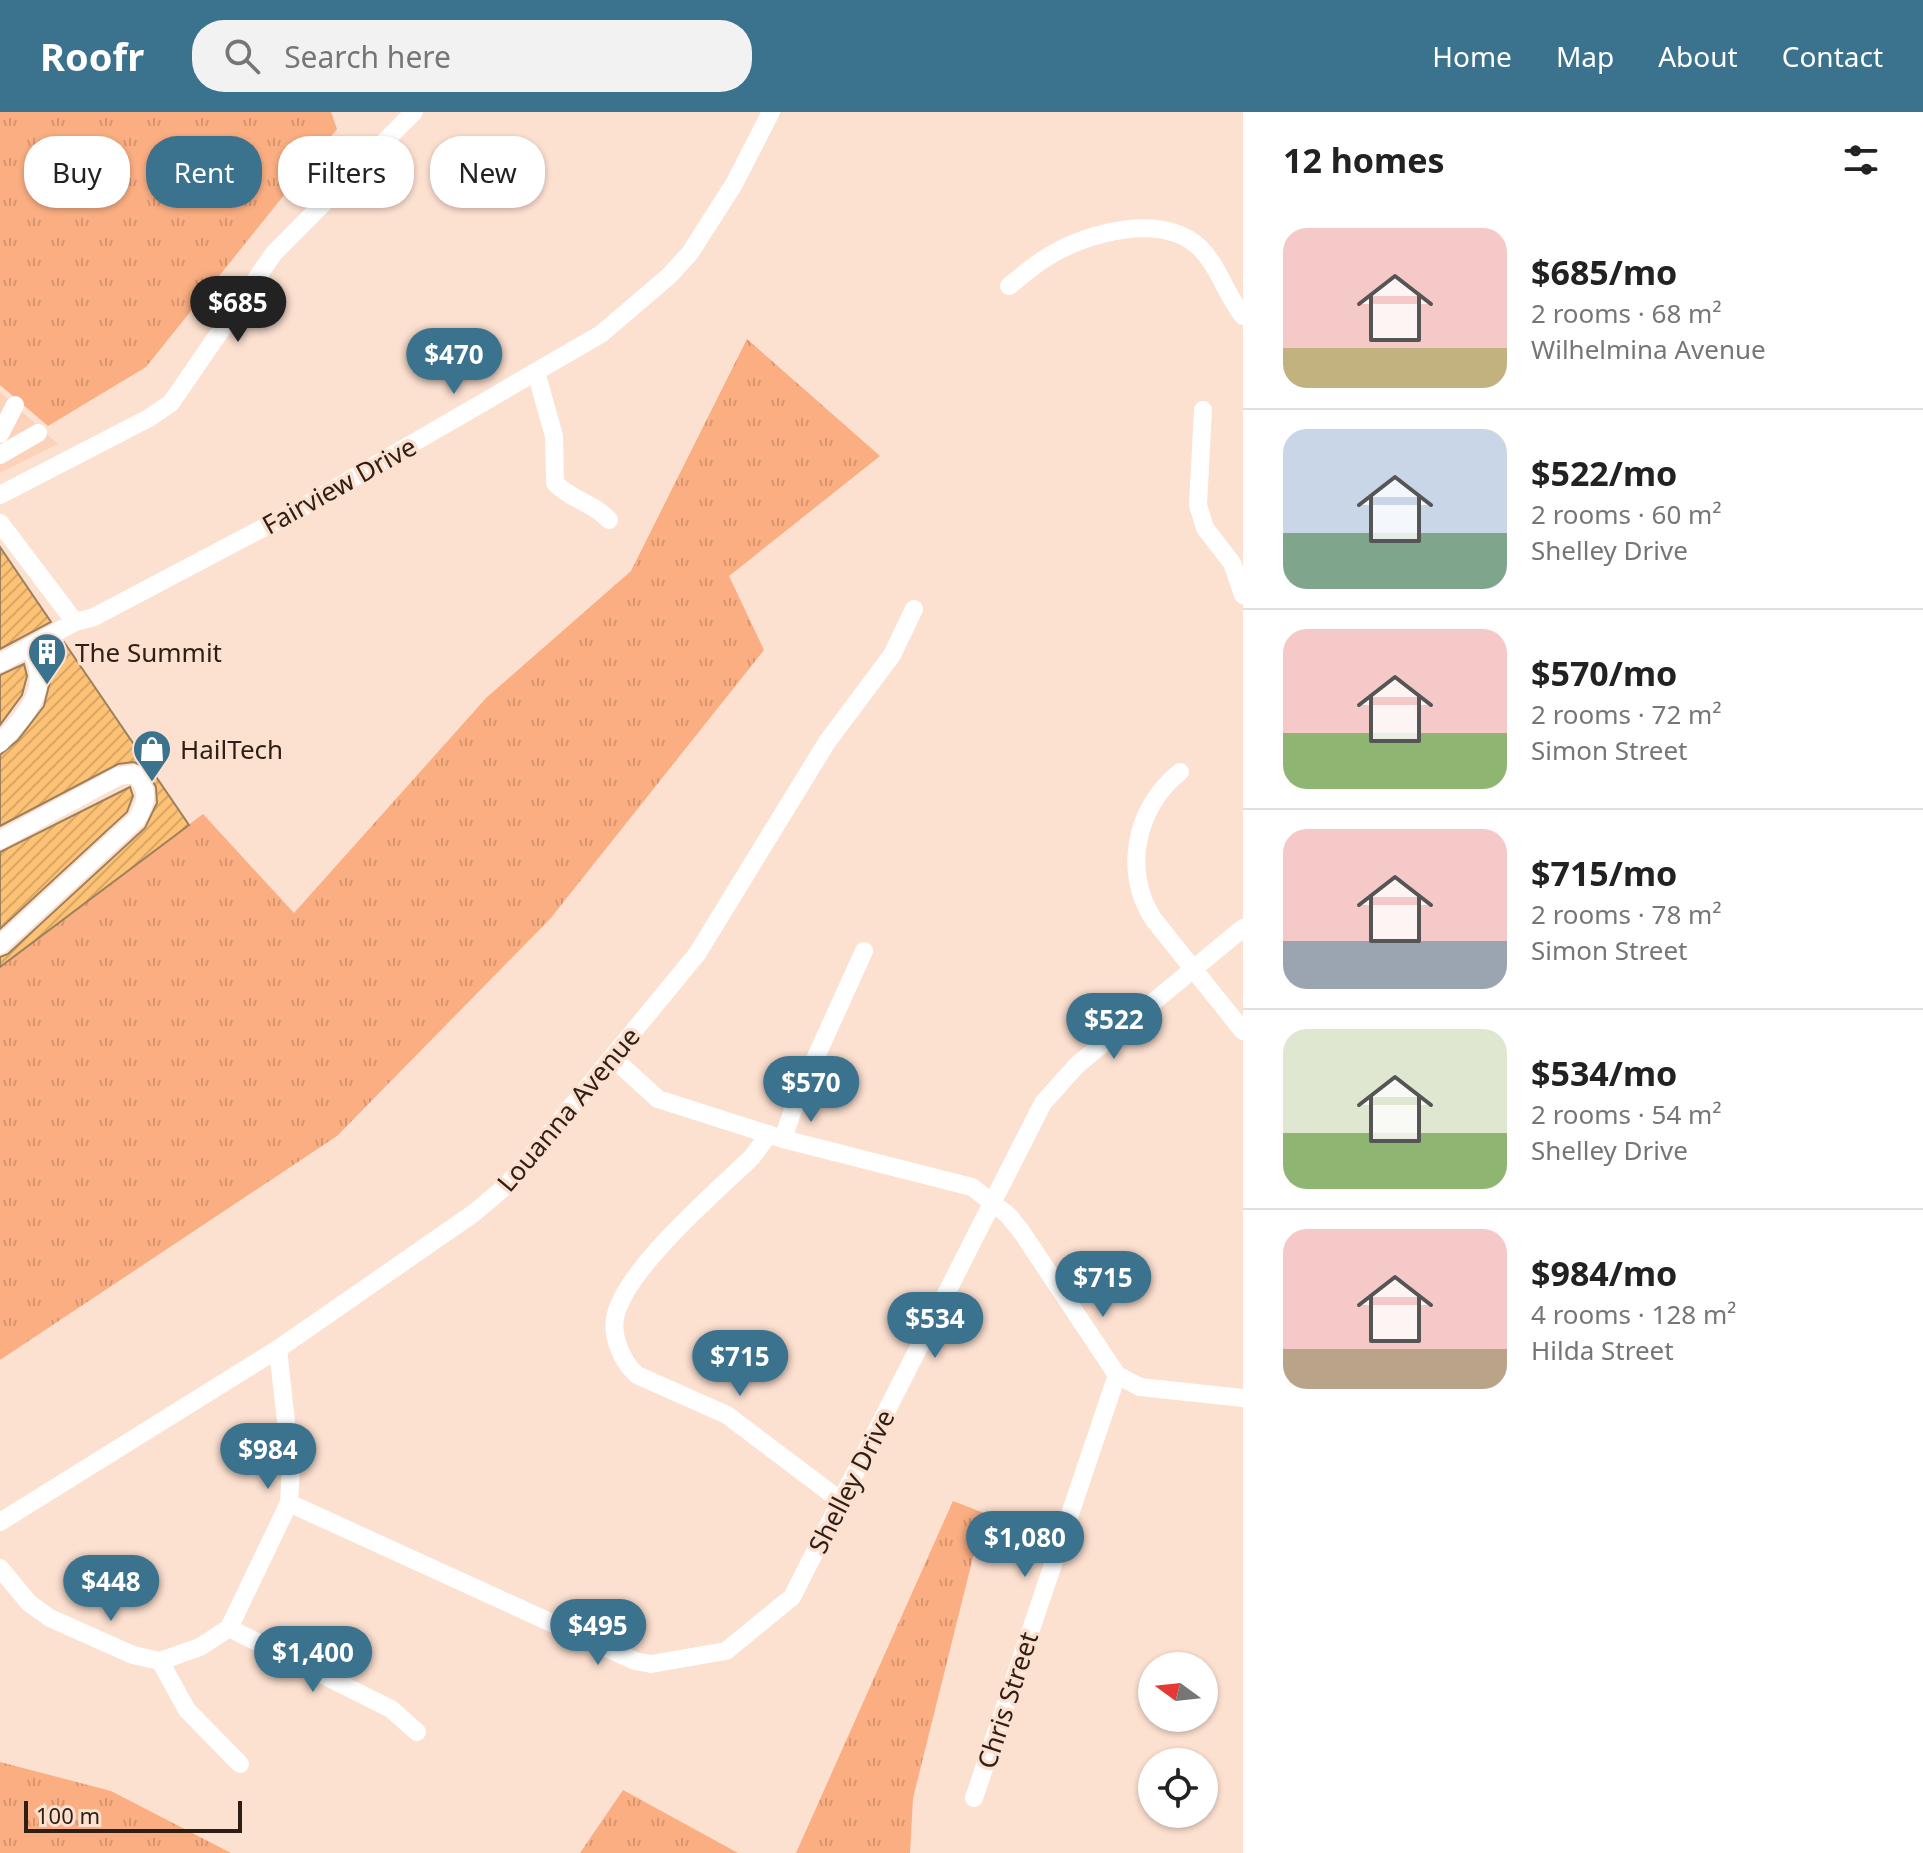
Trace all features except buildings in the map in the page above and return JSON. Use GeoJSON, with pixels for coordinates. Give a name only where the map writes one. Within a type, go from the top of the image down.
{"type":"FeatureCollection","features":[{"type":"Feature","properties":{"kind":"street"},"geometry":{"type":"LineString","coordinates":[[0,495],[149,418],[171,403],[274,253],[414,112]]}},
{"type":"Feature","properties":{"kind":"street","name":"Fairview Drive"},"geometry":{"type":"LineString","coordinates":[[0,663],[75,622],[94,617],[190,568],[601,334],[676,269],[714,219],[771,112]]}},
{"type":"Feature","properties":{"kind":"street"},"geometry":{"type":"LineString","coordinates":[[1009,286],[1048,256],[1070,245],[1114,233],[1161,230],[1188,238],[1203,250],[1243,316]]}},
{"type":"Feature","properties":{"kind":"street"},"geometry":{"type":"LineString","coordinates":[[536,372],[554,436],[555,483],[574,499],[598,509],[609,520]]}},
{"type":"Feature","properties":{"kind":"street"},"geometry":{"type":"LineString","coordinates":[[0,434],[15,405]]}},
{"type":"Feature","properties":{"kind":"street"},"geometry":{"type":"LineString","coordinates":[[1203,410],[1198,505],[1205,528],[1232,563],[1243,595]]}},
{"type":"Feature","properties":{"kind":"street"},"geometry":{"type":"LineString","coordinates":[[0,455],[38,433]]}},
{"type":"Feature","properties":{"kind":"street"},"geometry":{"type":"LineString","coordinates":[[0,523],[75,622]]}},
{"type":"Feature","properties":{"kind":"street","name":"Louanna Avenue"},"geometry":{"type":"LineString","coordinates":[[0,1522],[278,1349],[490,1201],[613,1058],[697,954],[827,742],[892,655],[914,609]]}},
{"type":"Feature","properties":{"kind":"street"},"geometry":{"type":"LineString","coordinates":[[0,743],[37,697],[39,672],[30,649]]}},
{"type":"Feature","properties":{"kind":"street"},"geometry":{"type":"LineString","coordinates":[[1180,772],[1158,792],[1151,804],[1136,860],[1135,880],[1142,903],[1243,1031]]}},
{"type":"Feature","properties":{"kind":"street"},"geometry":{"type":"LineString","coordinates":[[0,840],[119,776],[135,774],[147,793],[147,802],[137,819],[0,945]]}},
{"type":"Feature","properties":{"kind":"street","name":"Shelley Drive"},"geometry":{"type":"LineString","coordinates":[[289,1503],[635,1661],[651,1664],[726,1651],[765,1623],[792,1597],[1043,1103],[1056,1085],[1243,928]]}},
{"type":"Feature","properties":{"kind":"street"},"geometry":{"type":"LineString","coordinates":[[841,1501],[727,1415],[637,1375],[629,1368],[617,1341],[616,1312],[630,1284],[752,1157],[776,1137],[796,1101],[864,951]]}},
{"type":"Feature","properties":{"kind":"street"},"geometry":{"type":"LineString","coordinates":[[613,1058],[658,1099],[776,1137],[972,1187],[992,1201],[1021,1231],[1117,1375],[1140,1387],[1243,1398]]}},
{"type":"Feature","properties":{"kind":"street"},"geometry":{"type":"LineString","coordinates":[[0,1568],[29,1603],[50,1618],[133,1655],[160,1661],[200,1647],[229,1628],[289,1503],[291,1467],[278,1349]]}},
{"type":"Feature","properties":{"kind":"street","name":"Chris Street"},"geometry":{"type":"LineString","coordinates":[[974,1798],[1117,1375]]}},
{"type":"Feature","properties":{"kind":"street"},"geometry":{"type":"LineString","coordinates":[[229,1628],[391,1709],[417,1732]]}},
{"type":"Feature","properties":{"kind":"street"},"geometry":{"type":"LineString","coordinates":[[160,1661],[187,1710],[240,1764]]}},
{"type":"Feature","properties":{"kind":"shaded area"},"geometry":{"type":"Polygon","coordinates":[[[0,392],[58,444],[0,473],[0,392]]]}},
{"type":"Feature","properties":{"kind":"green space"},"geometry":{"type":"Polygon","coordinates":[[[0,112],[331,112],[337,129],[331,136],[278,136],[278,203],[146,367],[48,426],[0,385],[0,112]]]}},
{"type":"Feature","properties":{"kind":"green space"},"geometry":{"type":"Polygon","coordinates":[[[747,339],[880,456],[729,576],[764,650],[550,919],[337,1136],[0,1360],[0,967],[203,814],[294,913],[487,697],[631,571],[747,339]]]}},
{"type":"Feature","properties":{"kind":"green space"},"geometry":{"type":"Polygon","coordinates":[[[953,1501],[984,1513],[913,1798],[910,1853],[796,1853],[953,1501]]]}},
{"type":"Feature","properties":{"kind":"green space"},"geometry":{"type":"Polygon","coordinates":[[[0,1762],[111,1791],[231,1853],[0,1853],[0,1762]]]}},
{"type":"Feature","properties":{"kind":"green space"},"geometry":{"type":"Polygon","coordinates":[[[623,1790],[738,1853],[580,1853],[623,1790]]]}},
{"type":"Feature","properties":{"kind":"place","name":"The Summit"},"geometry":{"type":"Point","coordinates":[47,686]}},
{"type":"Feature","properties":{"kind":"place","name":"HailTech"},"geometry":{"type":"Point","coordinates":[152,783]}}]}
